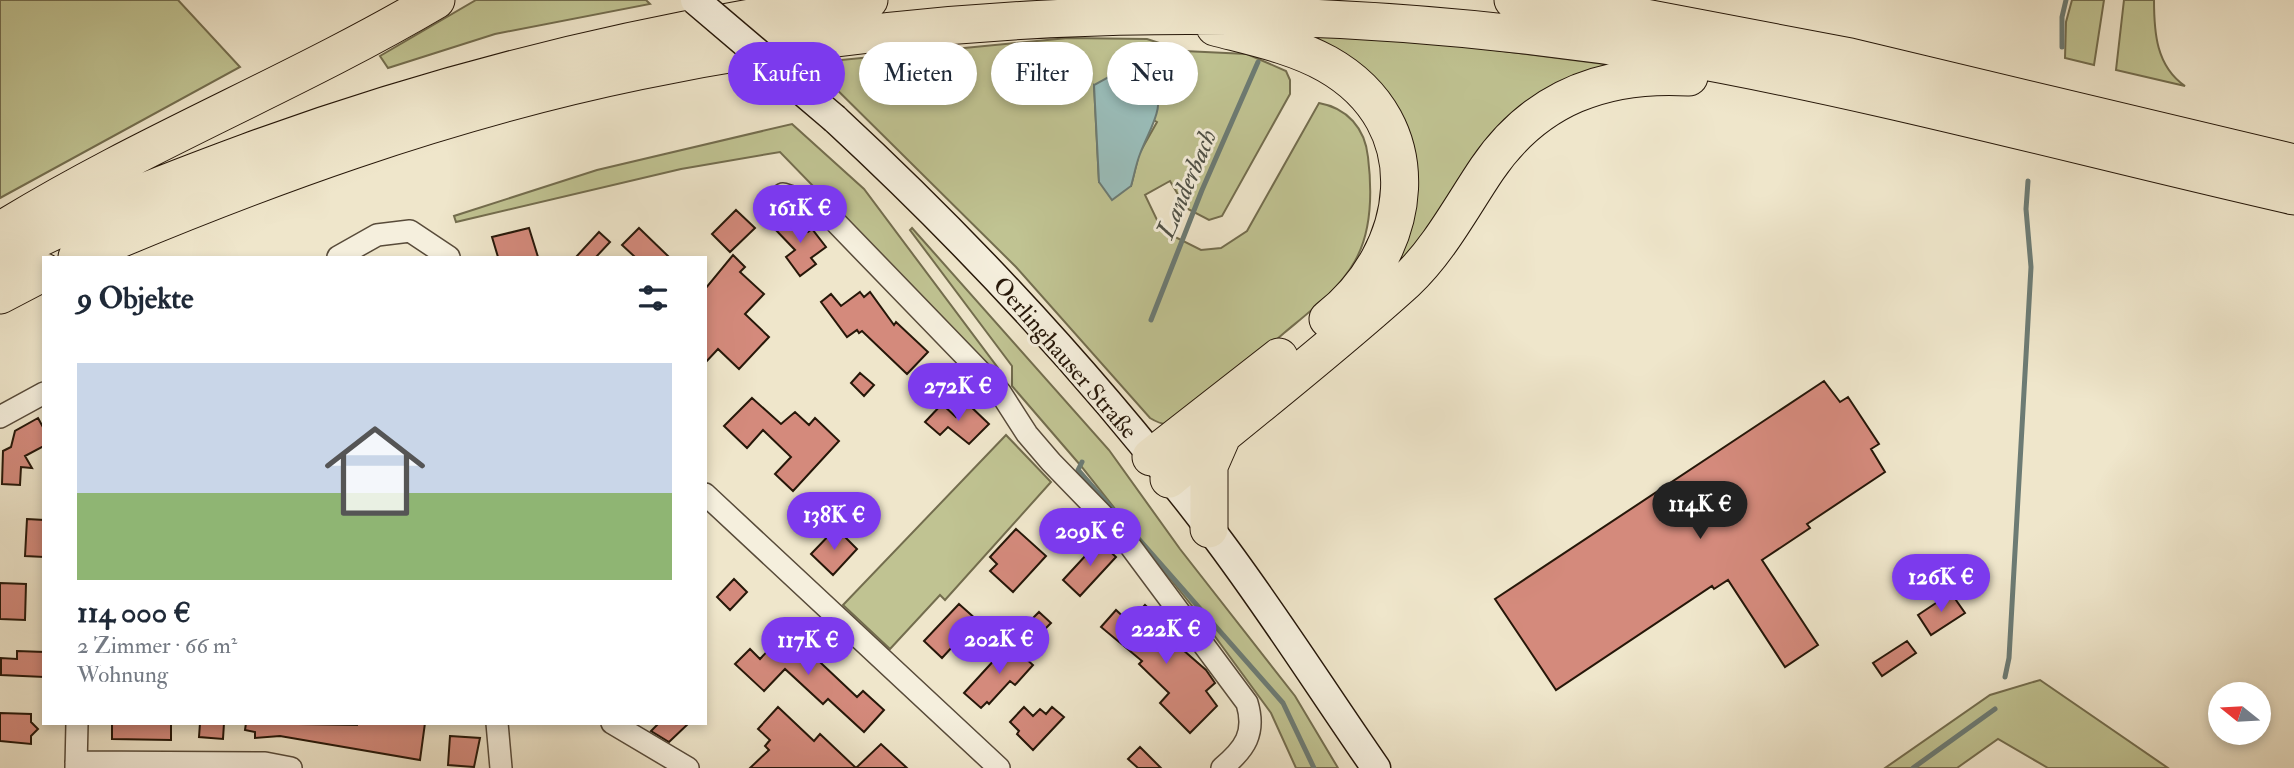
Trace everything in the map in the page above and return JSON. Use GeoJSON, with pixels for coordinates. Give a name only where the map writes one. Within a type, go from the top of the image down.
{"type":"FeatureCollection","features":[{"type":"Feature","properties":{"kind":"highway"},"geometry":{"type":"LineString","coordinates":[[0,231],[148,147],[388,29],[436,0]]}},
{"type":"Feature","properties":{"kind":"highway"},"geometry":{"type":"LineString","coordinates":[[0,258],[162,183],[314,128],[495,71],[739,18],[869,0]]}},
{"type":"Feature","properties":{"kind":"highway"},"geometry":{"type":"LineString","coordinates":[[1513,0],[1619,15]]}},
{"type":"Feature","properties":{"kind":"highway"},"geometry":{"type":"LineString","coordinates":[[1551,0],[1850,57],[2294,163]]}},
{"type":"Feature","properties":{"kind":"highway"},"geometry":{"type":"LineString","coordinates":[[1146,13],[1211,26],[1294,48],[1329,65],[1357,86],[1380,113],[1397,146],[1401,180],[1398,215],[1386,248],[1367,279],[1342,308],[1160,468]]}},
{"type":"Feature","properties":{"kind":"highway"},"geometry":{"type":"LineString","coordinates":[[79,256],[175,215],[326,158],[516,101],[639,71],[795,43],[909,29],[1146,13],[1358,18],[1502,31],[1672,55],[1858,94],[2294,196]]}},
{"type":"Feature","properties":{"kind":"highway"},"geometry":{"type":"LineString","coordinates":[[1160,468],[1223,434],[1408,278],[1454,220],[1489,166],[1524,126],[1559,101],[1602,82],[1653,75],[1858,94]]}},
{"type":"Feature","properties":{"kind":"highway"},"geometry":{"type":"LineString","coordinates":[[0,295],[42,273]]}},
{"type":"Feature","properties":{"kind":"highway"},"geometry":{"type":"LineString","coordinates":[[1209,529],[1209,466],[1223,434]]}},
{"type":"Feature","properties":{"kind":"main road","name":"Oerlinghauser Straße"},"geometry":{"type":"LineString","coordinates":[[695,0],[835,119],[965,246],[1076,368],[1209,529],[1377,768]]}},
{"type":"Feature","properties":{"kind":"street"},"geometry":{"type":"LineString","coordinates":[[783,194],[820,206],[999,392],[1027,434],[1051,462],[1122,535],[1247,703],[1252,729],[1247,743],[1222,768]]}},
{"type":"Feature","properties":{"kind":"street"},"geometry":{"type":"LineString","coordinates":[[340,256],[377,235],[410,231],[448,256]]}},
{"type":"Feature","properties":{"kind":"street"},"geometry":{"type":"LineString","coordinates":[[0,417],[42,394]]}},
{"type":"Feature","properties":{"kind":"street"},"geometry":{"type":"LineString","coordinates":[[707,496],[999,768]]}},
{"type":"Feature","properties":{"kind":"street"},"geometry":{"type":"LineString","coordinates":[[77,725],[76,765],[291,768]]}},
{"type":"Feature","properties":{"kind":"street"},"geometry":{"type":"LineString","coordinates":[[497,725],[501,768]]}},
{"type":"Feature","properties":{"kind":"street"},"geometry":{"type":"LineString","coordinates":[[615,725],[688,768]]}},
{"type":"Feature","properties":{"kind":"green space"},"geometry":{"type":"Polygon","coordinates":[[[0,0],[178,0],[240,67],[0,198],[0,0]]]}},
{"type":"Feature","properties":{"kind":"green space"},"geometry":{"type":"Polygon","coordinates":[[[476,0],[646,0],[650,4],[495,34],[388,68],[380,56],[476,0]]]}},
{"type":"Feature","properties":{"kind":"green space"},"geometry":{"type":"Polygon","coordinates":[[[2072,0],[2104,0],[2094,65],[2065,58],[2066,22],[2072,0]]]}},
{"type":"Feature","properties":{"kind":"green space"},"geometry":{"type":"Polygon","coordinates":[[[2124,0],[2154,0],[2156,36],[2162,58],[2175,78],[2185,86],[2116,70],[2124,0]]]}},
{"type":"Feature","properties":{"kind":"green space"},"geometry":{"type":"Polygon","coordinates":[[[1302,34],[1456,45],[1612,65],[1563,87],[1403,271],[1327,331],[1406,157],[1302,34]]]}},
{"type":"Feature","properties":{"kind":"green space"},"geometry":{"type":"Polygon","coordinates":[[[1068,38],[1147,39],[1156,42],[1107,42],[1107,93],[1094,85],[1099,182],[1131,186],[1139,154],[1157,122],[1128,105],[1198,105],[1198,52],[1247,54],[1286,71],[1290,80],[1290,94],[1222,216],[1209,220],[1186,208],[1170,181],[1145,195],[1157,220],[1175,237],[1201,250],[1221,248],[1247,231],[1319,103],[1338,109],[1346,115],[1359,128],[1363,137],[1370,183],[1368,224],[1361,249],[1348,272],[1323,300],[1183,419],[1170,424],[1159,423],[1150,418],[1016,267],[845,98],[845,60],[859,58],[859,105],[977,105],[977,47],[991,45],[991,105],[1093,105],[1093,42],[1027,42],[1068,38]]]}},
{"type":"Feature","properties":{"kind":"green space"},"geometry":{"type":"Polygon","coordinates":[[[792,124],[864,189],[998,368],[994,372],[780,152],[681,169],[456,222],[454,216],[597,170],[792,124]]]}},
{"type":"Feature","properties":{"kind":"green space"},"geometry":{"type":"Polygon","coordinates":[[[912,228],[1109,450],[1180,549],[1295,696],[1338,768],[1296,768],[1271,713],[1200,616],[1081,466],[1012,386],[1012,366],[910,230],[912,228]]]}},
{"type":"Feature","properties":{"kind":"green space"},"geometry":{"type":"Polygon","coordinates":[[[1006,435],[1051,482],[945,600],[940,595],[890,649],[843,605],[1006,435]]]}},
{"type":"Feature","properties":{"kind":"green space"},"geometry":{"type":"Polygon","coordinates":[[[2040,680],[2168,768],[2048,768],[1998,739],[1957,768],[1885,768],[1990,695],[2040,680]]]}},
{"type":"Feature","properties":{"kind":"water"},"geometry":{"type":"Polygon","coordinates":[[[1107,78],[1107,105],[1158,105],[1131,186],[1112,200],[1099,182],[1094,85],[1107,78]]]}},
{"type":"Feature","properties":{"kind":"building"},"geometry":{"type":"Polygon","coordinates":[[[736,210],[755,228],[730,252],[712,234],[736,210]]]}},
{"type":"Feature","properties":{"kind":"building"},"geometry":{"type":"Polygon","coordinates":[[[796,219],[808,232],[812,229],[826,247],[811,258],[816,264],[800,276],[786,257],[795,250],[772,226],[796,219]]]}},
{"type":"Feature","properties":{"kind":"building"},"geometry":{"type":"Polygon","coordinates":[[[529,228],[538,256],[498,256],[492,237],[529,228]]]}},
{"type":"Feature","properties":{"kind":"building"},"geometry":{"type":"Polygon","coordinates":[[[639,228],[668,256],[634,256],[622,245],[639,228]]]}},
{"type":"Feature","properties":{"kind":"building"},"geometry":{"type":"Polygon","coordinates":[[[599,232],[610,242],[597,256],[577,256],[599,232]]]}},
{"type":"Feature","properties":{"kind":"building"},"geometry":{"type":"Polygon","coordinates":[[[733,255],[745,267],[740,272],[764,294],[745,314],[769,337],[739,369],[718,349],[707,361],[707,287],[733,255]]]}},
{"type":"Feature","properties":{"kind":"building"},"geometry":{"type":"Polygon","coordinates":[[[860,292],[864,297],[870,292],[894,325],[896,322],[928,352],[907,374],[862,331],[859,333],[857,330],[847,337],[821,302],[831,294],[841,306],[860,292]]]}},
{"type":"Feature","properties":{"kind":"building"},"geometry":{"type":"Polygon","coordinates":[[[860,373],[874,385],[864,396],[851,383],[860,373]]]}},
{"type":"Feature","properties":{"kind":"building"},"geometry":{"type":"Polygon","coordinates":[[[1824,381],[1840,402],[1848,397],[1879,444],[1871,449],[1885,472],[1807,524],[1810,528],[1762,560],[1818,645],[1785,667],[1728,580],[1714,589],[1712,586],[1556,690],[1495,599],[1824,381]]]}},
{"type":"Feature","properties":{"kind":"building"},"geometry":{"type":"Polygon","coordinates":[[[752,398],[781,424],[795,412],[809,425],[815,418],[839,441],[793,491],[775,474],[791,457],[763,430],[747,448],[724,426],[752,398]]]}},
{"type":"Feature","properties":{"kind":"building"},"geometry":{"type":"Polygon","coordinates":[[[942,404],[956,417],[968,404],[989,424],[969,444],[948,427],[940,435],[925,422],[942,404]]]}},
{"type":"Feature","properties":{"kind":"building"},"geometry":{"type":"Polygon","coordinates":[[[38,418],[42,425],[42,447],[25,456],[32,468],[21,467],[20,485],[2,484],[3,451],[11,447],[15,431],[38,418]]]}},
{"type":"Feature","properties":{"kind":"building"},"geometry":{"type":"Polygon","coordinates":[[[27,519],[42,520],[42,557],[25,556],[27,519]]]}},
{"type":"Feature","properties":{"kind":"building"},"geometry":{"type":"Polygon","coordinates":[[[836,528],[857,549],[833,575],[811,554],[836,528]]]}},
{"type":"Feature","properties":{"kind":"building"},"geometry":{"type":"Polygon","coordinates":[[[1016,529],[1046,556],[1013,592],[990,571],[997,564],[990,557],[1016,529]]]}},
{"type":"Feature","properties":{"kind":"building"},"geometry":{"type":"Polygon","coordinates":[[[1099,541],[1116,557],[1080,596],[1063,580],[1099,541]]]}},
{"type":"Feature","properties":{"kind":"building"},"geometry":{"type":"Polygon","coordinates":[[[734,579],[747,592],[730,610],[717,597],[734,579]]]}},
{"type":"Feature","properties":{"kind":"building"},"geometry":{"type":"Polygon","coordinates":[[[0,583],[26,584],[25,620],[0,619],[0,583]]]}},
{"type":"Feature","properties":{"kind":"building"},"geometry":{"type":"Polygon","coordinates":[[[1951,593],[1965,613],[1931,635],[1918,615],[1951,593]]]}},
{"type":"Feature","properties":{"kind":"building"},"geometry":{"type":"Polygon","coordinates":[[[959,604],[977,620],[942,658],[924,641],[959,604]]]}},
{"type":"Feature","properties":{"kind":"building"},"geometry":{"type":"Polygon","coordinates":[[[1145,605],[1165,623],[1159,629],[1206,670],[1215,683],[1206,691],[1217,706],[1190,733],[1160,703],[1169,693],[1139,664],[1142,661],[1101,627],[1116,610],[1129,622],[1145,605]]]}},
{"type":"Feature","properties":{"kind":"building"},"geometry":{"type":"Polygon","coordinates":[[[1039,612],[1051,623],[1040,634],[1028,623],[1039,612]]]}},
{"type":"Feature","properties":{"kind":"building"},"geometry":{"type":"Polygon","coordinates":[[[791,626],[810,643],[805,648],[857,697],[863,691],[884,710],[864,732],[828,699],[823,704],[785,669],[764,691],[735,664],[750,649],[760,659],[791,626]]]}},
{"type":"Feature","properties":{"kind":"building"},"geometry":{"type":"Polygon","coordinates":[[[1907,641],[1916,653],[1882,676],[1873,663],[1907,641]]]}},
{"type":"Feature","properties":{"kind":"building"},"geometry":{"type":"Polygon","coordinates":[[[1009,644],[1033,665],[1015,685],[1010,681],[989,704],[987,702],[981,708],[964,693],[1009,644]]]}},
{"type":"Feature","properties":{"kind":"building"},"geometry":{"type":"Polygon","coordinates":[[[17,651],[42,652],[42,677],[1,675],[1,658],[17,659],[17,651]]]}},
{"type":"Feature","properties":{"kind":"building"},"geometry":{"type":"Polygon","coordinates":[[[778,707],[814,741],[820,734],[856,768],[750,768],[769,750],[765,746],[770,740],[758,729],[778,707]]]}},
{"type":"Feature","properties":{"kind":"building"},"geometry":{"type":"Polygon","coordinates":[[[1024,707],[1033,716],[1040,709],[1046,714],[1052,707],[1064,717],[1033,750],[1017,734],[1019,731],[1010,722],[1024,707]]]}},
{"type":"Feature","properties":{"kind":"building"},"geometry":{"type":"Polygon","coordinates":[[[0,713],[31,714],[31,722],[38,729],[31,736],[31,744],[0,741],[0,713]]]}},
{"type":"Feature","properties":{"kind":"building"},"geometry":{"type":"Polygon","coordinates":[[[112,725],[171,725],[171,740],[112,739],[112,725]]]}},
{"type":"Feature","properties":{"kind":"building"},"geometry":{"type":"Polygon","coordinates":[[[200,725],[224,725],[223,739],[199,737],[200,725]]]}},
{"type":"Feature","properties":{"kind":"building"},"geometry":{"type":"Polygon","coordinates":[[[246,725],[425,725],[420,760],[280,736],[255,738],[255,732],[245,730],[246,725]]]}},
{"type":"Feature","properties":{"kind":"building"},"geometry":{"type":"Polygon","coordinates":[[[657,725],[687,725],[669,742],[651,731],[657,725]]]}},
{"type":"Feature","properties":{"kind":"building"},"geometry":{"type":"Polygon","coordinates":[[[450,736],[480,738],[474,767],[448,765],[450,736]]]}},
{"type":"Feature","properties":{"kind":"building"},"geometry":{"type":"Polygon","coordinates":[[[881,744],[907,768],[856,768],[881,744]]]}},
{"type":"Feature","properties":{"kind":"building"},"geometry":{"type":"Polygon","coordinates":[[[1140,747],[1161,768],[1138,768],[1128,759],[1140,747]]]}},
{"type":"Feature","properties":{"kind":"waterway"},"geometry":{"type":"LineString","coordinates":[[2062,47],[2062,17],[2066,0]]}},
{"type":"Feature","properties":{"kind":"waterway","name":"Landerbach"},"geometry":{"type":"LineString","coordinates":[[1151,320],[1202,190],[1258,62]]}},
{"type":"Feature","properties":{"kind":"waterway"},"geometry":{"type":"LineString","coordinates":[[2005,677],[2009,658],[2031,267],[2026,209],[2028,181]]}},
{"type":"Feature","properties":{"kind":"waterway","name":"Landerbach"},"geometry":{"type":"LineString","coordinates":[[1082,462],[1078,470],[1283,703],[1314,768]]}},
{"type":"Feature","properties":{"kind":"waterway"},"geometry":{"type":"LineString","coordinates":[[1913,768],[1995,709]]}}]}
